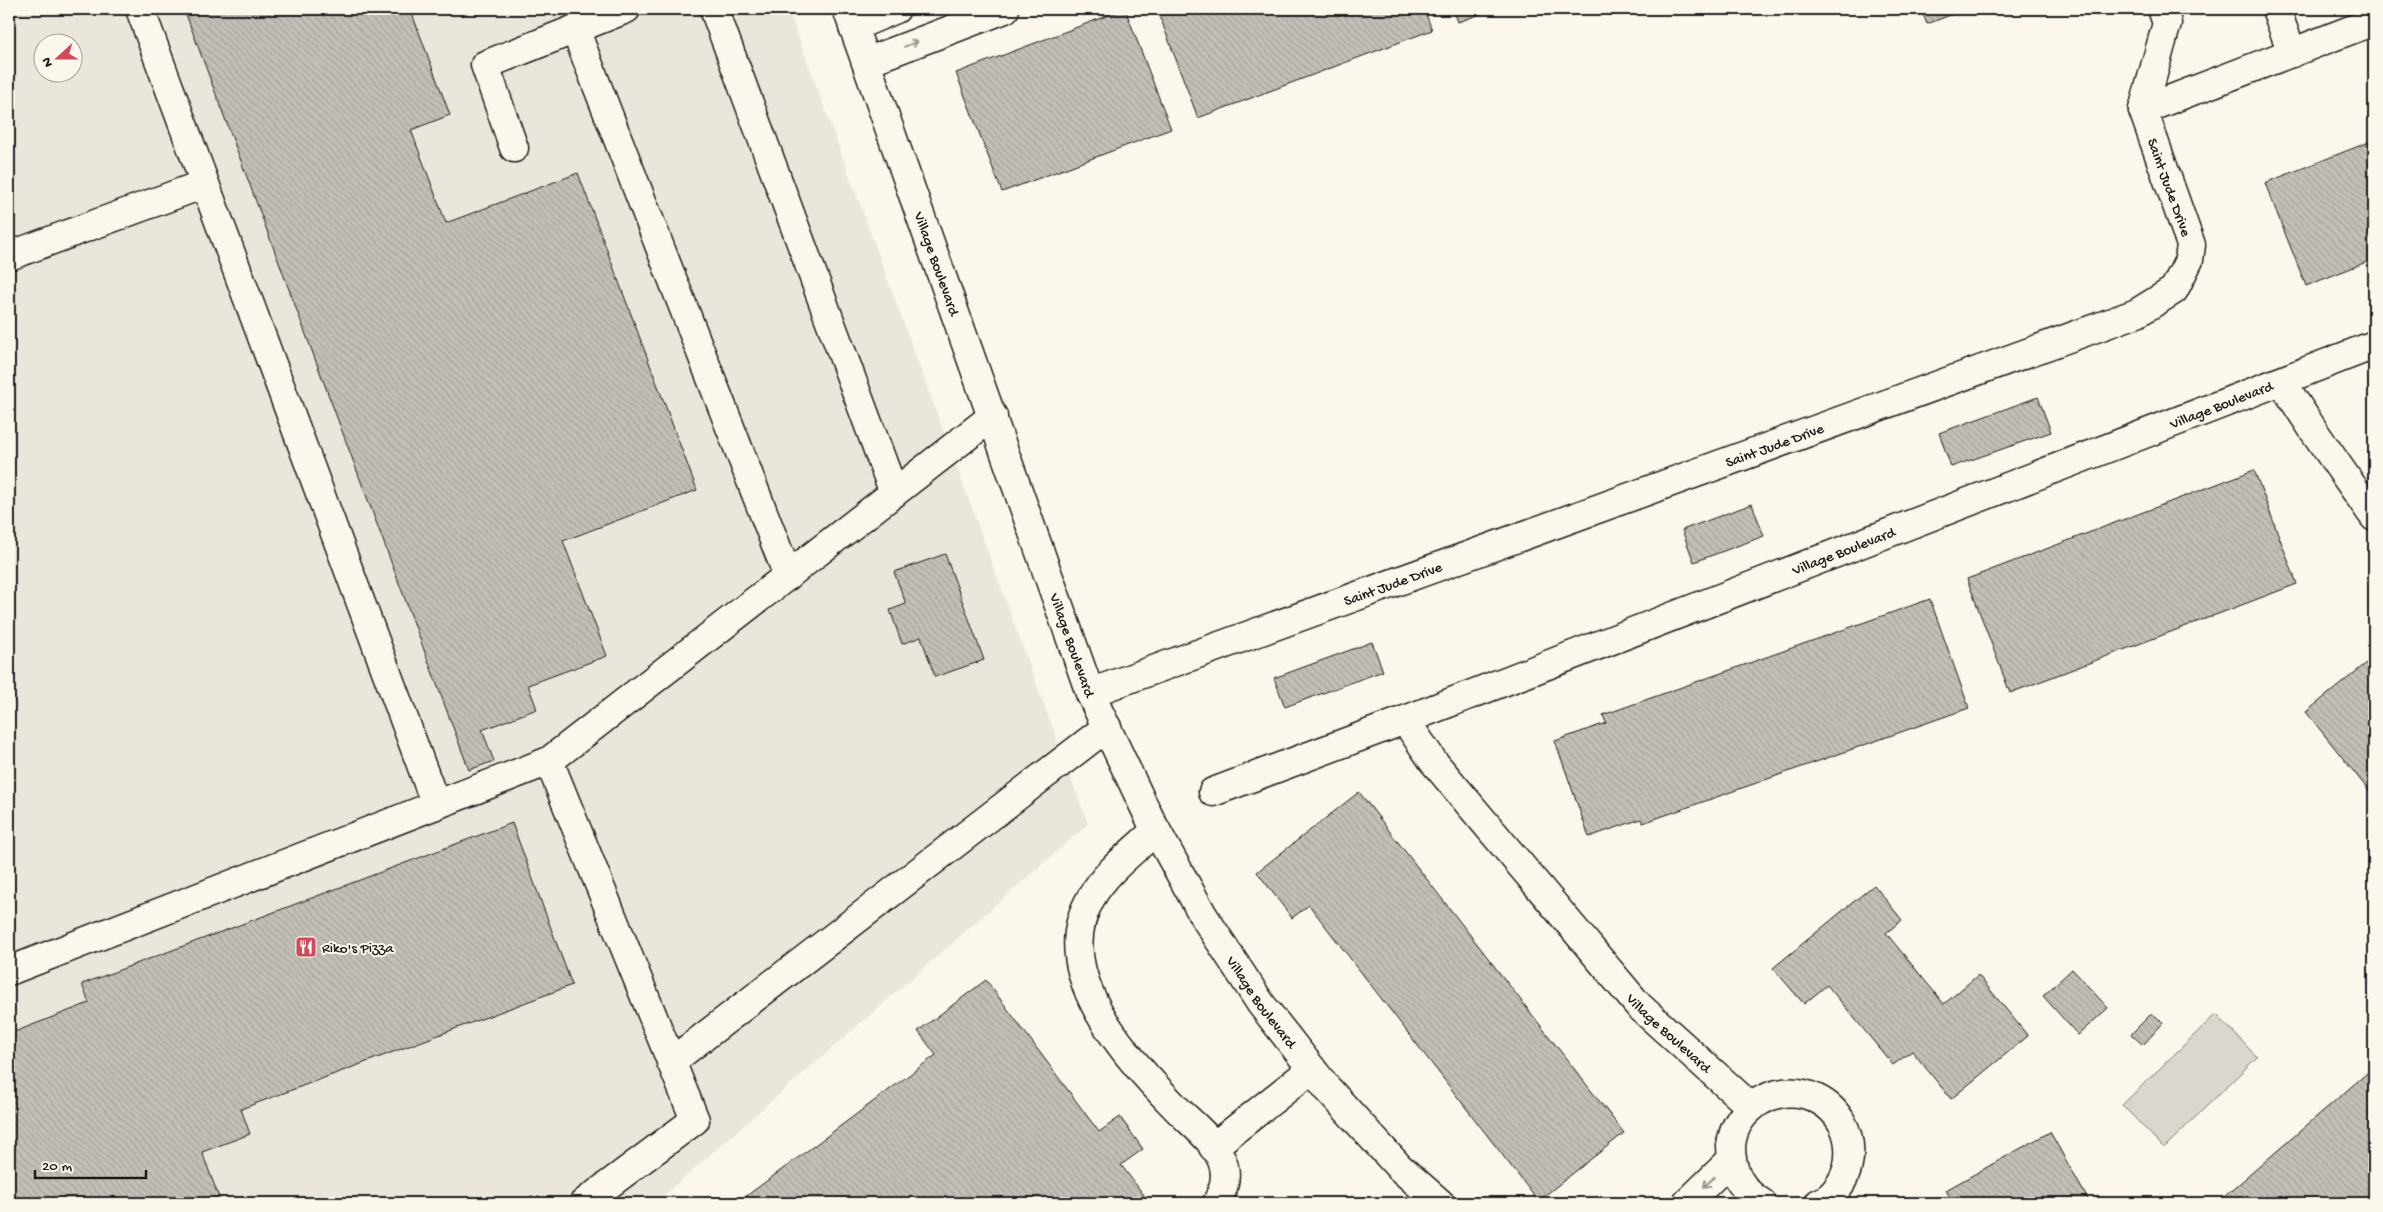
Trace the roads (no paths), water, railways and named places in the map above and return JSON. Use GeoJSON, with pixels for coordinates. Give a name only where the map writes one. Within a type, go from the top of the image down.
{"type":"FeatureCollection","features":[{"type":"Feature","properties":{"kind":"street"},"geometry":{"type":"LineString","coordinates":[[140,9],[436,805]]}},
{"type":"Feature","properties":{"kind":"street"},"geometry":{"type":"LineString","coordinates":[[514,148],[485,65],[626,9]]}},
{"type":"Feature","properties":{"kind":"street"},"geometry":{"type":"LineString","coordinates":[[714,9],[894,493]]}},
{"type":"Feature","properties":{"kind":"street"},"geometry":{"type":"LineString","coordinates":[[850,18],[896,9]]}},
{"type":"Feature","properties":{"kind":"street"},"geometry":{"type":"LineString","coordinates":[[2143,110],[2167,23],[2162,9]]}},
{"type":"Feature","properties":{"kind":"street"},"geometry":{"type":"LineString","coordinates":[[2276,9],[2292,53]]}},
{"type":"Feature","properties":{"kind":"street"},"geometry":{"type":"LineString","coordinates":[[866,62],[993,11]]}},
{"type":"Feature","properties":{"kind":"street","name":"Village Boulevard"},"geometry":{"type":"LineString","coordinates":[[850,18],[1090,693],[1156,830],[1202,915],[1261,1004],[1312,1069],[1400,1167],[1440,1203]]}},
{"type":"Feature","properties":{"kind":"street"},"geometry":{"type":"LineString","coordinates":[[2143,110],[2374,21]]}},
{"type":"Feature","properties":{"kind":"street"},"geometry":{"type":"LineString","coordinates":[[575,29],[788,576]]}},
{"type":"Feature","properties":{"kind":"street","name":"Saint Jude Drive"},"geometry":{"type":"LineString","coordinates":[[1090,693],[2137,313],[2174,290],[2189,260],[2191,245],[2143,110]]}},
{"type":"Feature","properties":{"kind":"street"},"geometry":{"type":"LineString","coordinates":[[9,256],[204,184]]}},
{"type":"Feature","properties":{"kind":"street","name":"Village Boulevard"},"geometry":{"type":"LineString","coordinates":[[1213,792],[1405,720],[2374,345]]}},
{"type":"Feature","properties":{"kind":"street","name":"Village Boulevard"},"geometry":{"type":"LineString","coordinates":[[2282,382],[2314,432],[2374,517]]}},
{"type":"Feature","properties":{"kind":"street"},"geometry":{"type":"LineString","coordinates":[[9,971],[549,760],[993,416]]}},
{"type":"Feature","properties":{"kind":"street","name":"Village Boulevard"},"geometry":{"type":"LineString","coordinates":[[1405,720],[1433,761],[1639,1006],[1751,1106]]}},
{"type":"Feature","properties":{"kind":"street"},"geometry":{"type":"LineString","coordinates":[[671,1062],[1107,727]]}},
{"type":"Feature","properties":{"kind":"street"},"geometry":{"type":"LineString","coordinates":[[549,760],[694,1120],[584,1203]]}},
{"type":"Feature","properties":{"kind":"street"},"geometry":{"type":"LineString","coordinates":[[1156,830],[1107,875],[1090,898],[1078,929],[1079,956],[1084,981],[1102,1019],[1157,1088],[1213,1147],[1224,1166],[1226,1184],[1217,1203]]}},
{"type":"Feature","properties":{"kind":"street"},"geometry":{"type":"LineString","coordinates":[[1213,1147],[1312,1069]]}},
{"type":"Feature","properties":{"kind":"street"},"geometry":{"type":"LineString","coordinates":[[1762,1203],[1749,1195],[1737,1179],[1731,1160],[1732,1140],[1738,1121],[1751,1106],[1767,1096],[1787,1092],[1806,1094],[1824,1102],[1838,1116],[1847,1133],[1850,1152],[1846,1171],[1828,1201]]}},
{"type":"Feature","properties":{"kind":"street"},"geometry":{"type":"LineString","coordinates":[[1687,1203],[1731,1160]]}},
{"type":"Feature","properties":{"kind":"place","name":"Riko's Pizza"},"geometry":{"type":"Point","coordinates":[306,947]}}]}
